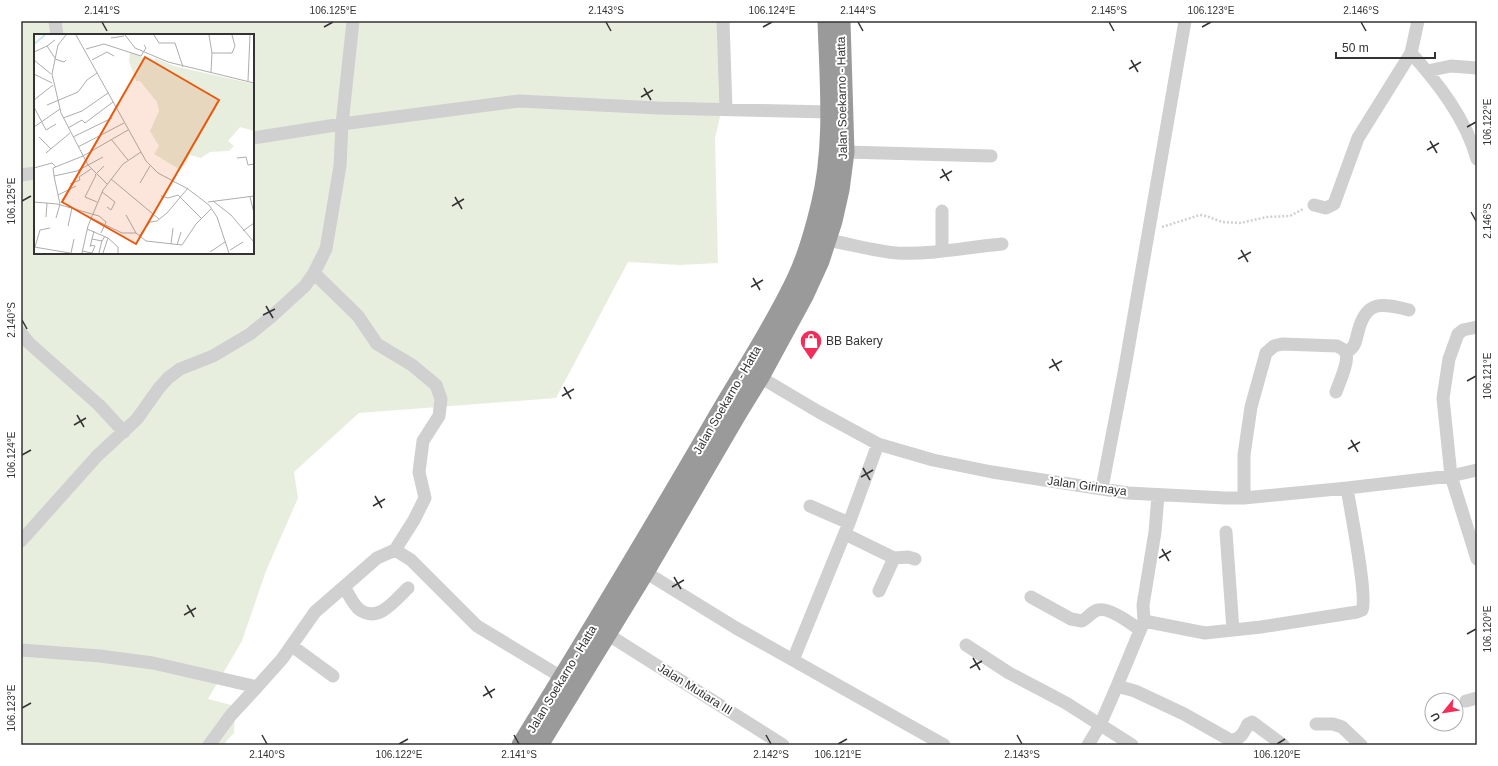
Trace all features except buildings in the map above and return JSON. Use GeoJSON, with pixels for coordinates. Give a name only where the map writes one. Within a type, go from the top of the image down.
{"type":"FeatureCollection","features":[{"type":"Feature","properties":{"kind":"highway","name":"Jalan Soekarno - Hatta"},"geometry":{"type":"LineString","coordinates":[[539,745],[645,572],[739,410],[753,373],[805,258],[821,204],[828,160],[830,112],[827,21]]}},
{"type":"Feature","properties":{"kind":"highway","name":"Jalan Soekarno - Hatta"},"geometry":{"type":"LineString","coordinates":[[521,745],[630,568],[753,373],[804,296],[820,261],[833,221],[840,190],[845,152],[841,21]]}},
{"type":"Feature","properties":{"kind":"street"},"geometry":{"type":"LineString","coordinates":[[55,21],[57,34]]}},
{"type":"Feature","properties":{"kind":"street"},"geometry":{"type":"LineString","coordinates":[[21,541],[97,456],[137,419],[168,378],[180,370],[213,356],[250,334],[299,291],[314,273],[326,249],[340,166],[342,124],[353,21]]}},
{"type":"Feature","properties":{"kind":"street"},"geometry":{"type":"LineString","coordinates":[[723,21],[726,109]]}},
{"type":"Feature","properties":{"kind":"street"},"geometry":{"type":"LineString","coordinates":[[1102,488],[1185,21]]}},
{"type":"Feature","properties":{"kind":"street"},"geometry":{"type":"LineString","coordinates":[[1314,205],[1326,208],[1332,206],[1358,138],[1411,53],[1418,21]]}},
{"type":"Feature","properties":{"kind":"street"},"geometry":{"type":"LineString","coordinates":[[1411,53],[1427,71],[1459,117],[1467,132],[1477,159]]}},
{"type":"Feature","properties":{"kind":"street"},"geometry":{"type":"LineString","coordinates":[[1427,71],[1451,66],[1477,68]]}},
{"type":"Feature","properties":{"kind":"street"},"geometry":{"type":"LineString","coordinates":[[254,138],[342,124],[519,101],[658,108],[830,112]]}},
{"type":"Feature","properties":{"kind":"street"},"geometry":{"type":"LineString","coordinates":[[845,152],[991,156]]}},
{"type":"Feature","properties":{"kind":"street"},"geometry":{"type":"LineString","coordinates":[[21,175],[34,173]]}},
{"type":"Feature","properties":{"kind":"street"},"geometry":{"type":"LineString","coordinates":[[942,211],[942,251]]}},
{"type":"Feature","properties":{"kind":"street"},"geometry":{"type":"LineString","coordinates":[[827,240],[896,253],[942,251],[1002,244]]}},
{"type":"Feature","properties":{"kind":"street"},"geometry":{"type":"LineString","coordinates":[[209,745],[231,715],[282,659],[315,612],[376,558],[395,550],[414,520],[425,498],[418,472],[423,441],[439,416],[442,399],[436,385],[412,365],[377,344],[358,316],[314,273]]}},
{"type":"Feature","properties":{"kind":"street"},"geometry":{"type":"LineString","coordinates":[[1346,353],[1355,344],[1361,322],[1368,310],[1385,305],[1392,305],[1409,310]]}},
{"type":"Feature","properties":{"kind":"street"},"geometry":{"type":"LineString","coordinates":[[1477,327],[1459,332],[1449,359],[1443,398],[1451,476],[1477,559]]}},
{"type":"Feature","properties":{"kind":"street"},"geometry":{"type":"LineString","coordinates":[[21,333],[29,343],[98,405],[124,432]]}},
{"type":"Feature","properties":{"kind":"street"},"geometry":{"type":"LineString","coordinates":[[1244,498],[1244,455],[1251,407],[1266,353],[1274,346],[1282,344],[1337,346],[1341,348],[1346,353],[1347,360],[1336,392]]}},
{"type":"Feature","properties":{"kind":"street","name":"Jalan Girimaya"},"geometry":{"type":"LineString","coordinates":[[753,373],[878,444],[933,460],[992,472],[1128,493],[1244,498],[1451,476],[1477,470]]}},
{"type":"Feature","properties":{"kind":"street"},"geometry":{"type":"LineString","coordinates":[[793,660],[847,528],[878,444]]}},
{"type":"Feature","properties":{"kind":"street"},"geometry":{"type":"LineString","coordinates":[[1031,597],[1070,619],[1082,621],[1092,612],[1101,609],[1142,626],[1205,633],[1357,612],[1362,610],[1364,603],[1347,488]]}},
{"type":"Feature","properties":{"kind":"street"},"geometry":{"type":"LineString","coordinates":[[1088,745],[1100,725],[1118,686],[1142,626],[1155,532],[1158,495]]}},
{"type":"Feature","properties":{"kind":"street"},"geometry":{"type":"LineString","coordinates":[[810,506],[894,558],[908,557],[915,559]]}},
{"type":"Feature","properties":{"kind":"street"},"geometry":{"type":"LineString","coordinates":[[1226,532],[1233,630]]}},
{"type":"Feature","properties":{"kind":"street"},"geometry":{"type":"LineString","coordinates":[[395,550],[411,560],[477,626],[562,678]]}},
{"type":"Feature","properties":{"kind":"street"},"geometry":{"type":"LineString","coordinates":[[879,590],[894,558]]}},
{"type":"Feature","properties":{"kind":"street"},"geometry":{"type":"LineString","coordinates":[[645,572],[736,628],[944,745]]}},
{"type":"Feature","properties":{"kind":"street"},"geometry":{"type":"LineString","coordinates":[[344,587],[354,604],[360,610],[370,614],[376,614],[386,610],[408,588]]}},
{"type":"Feature","properties":{"kind":"street","name":"Jalan Mutiara III"},"geometry":{"type":"LineString","coordinates":[[607,634],[783,745]]}},
{"type":"Feature","properties":{"kind":"street"},"geometry":{"type":"LineString","coordinates":[[966,645],[989,662],[1066,703],[1132,745]]}},
{"type":"Feature","properties":{"kind":"street"},"geometry":{"type":"LineString","coordinates":[[292,646],[333,676]]}},
{"type":"Feature","properties":{"kind":"street"},"geometry":{"type":"LineString","coordinates":[[21,650],[100,656],[153,663],[257,687]]}},
{"type":"Feature","properties":{"kind":"street"},"geometry":{"type":"LineString","coordinates":[[1118,686],[1135,691],[1184,714],[1230,740],[1239,738],[1243,734],[1248,724],[1252,722],[1283,745]]}},
{"type":"Feature","properties":{"kind":"street"},"geometry":{"type":"LineString","coordinates":[[1316,724],[1333,724],[1342,727],[1361,745]]}},
{"type":"Feature","properties":{"kind":"path"},"geometry":{"type":"LineString","coordinates":[[1148,231],[1200,215],[1222,222],[1240,223],[1267,217],[1290,216],[1314,205]]}},
{"type":"Feature","properties":{"kind":"green space"},"geometry":{"type":"Polygon","coordinates":[[[21,21],[721,21],[720,117],[715,138],[718,263],[680,265],[628,262],[556,398],[359,413],[294,472],[298,498],[266,571],[242,641],[208,699],[235,706],[234,733],[223,745],[21,745],[21,21]]]}},
{"type":"Feature","properties":{"kind":"place","name":"BB Bakery"},"geometry":{"type":"Point","coordinates":[811,360]}}]}
